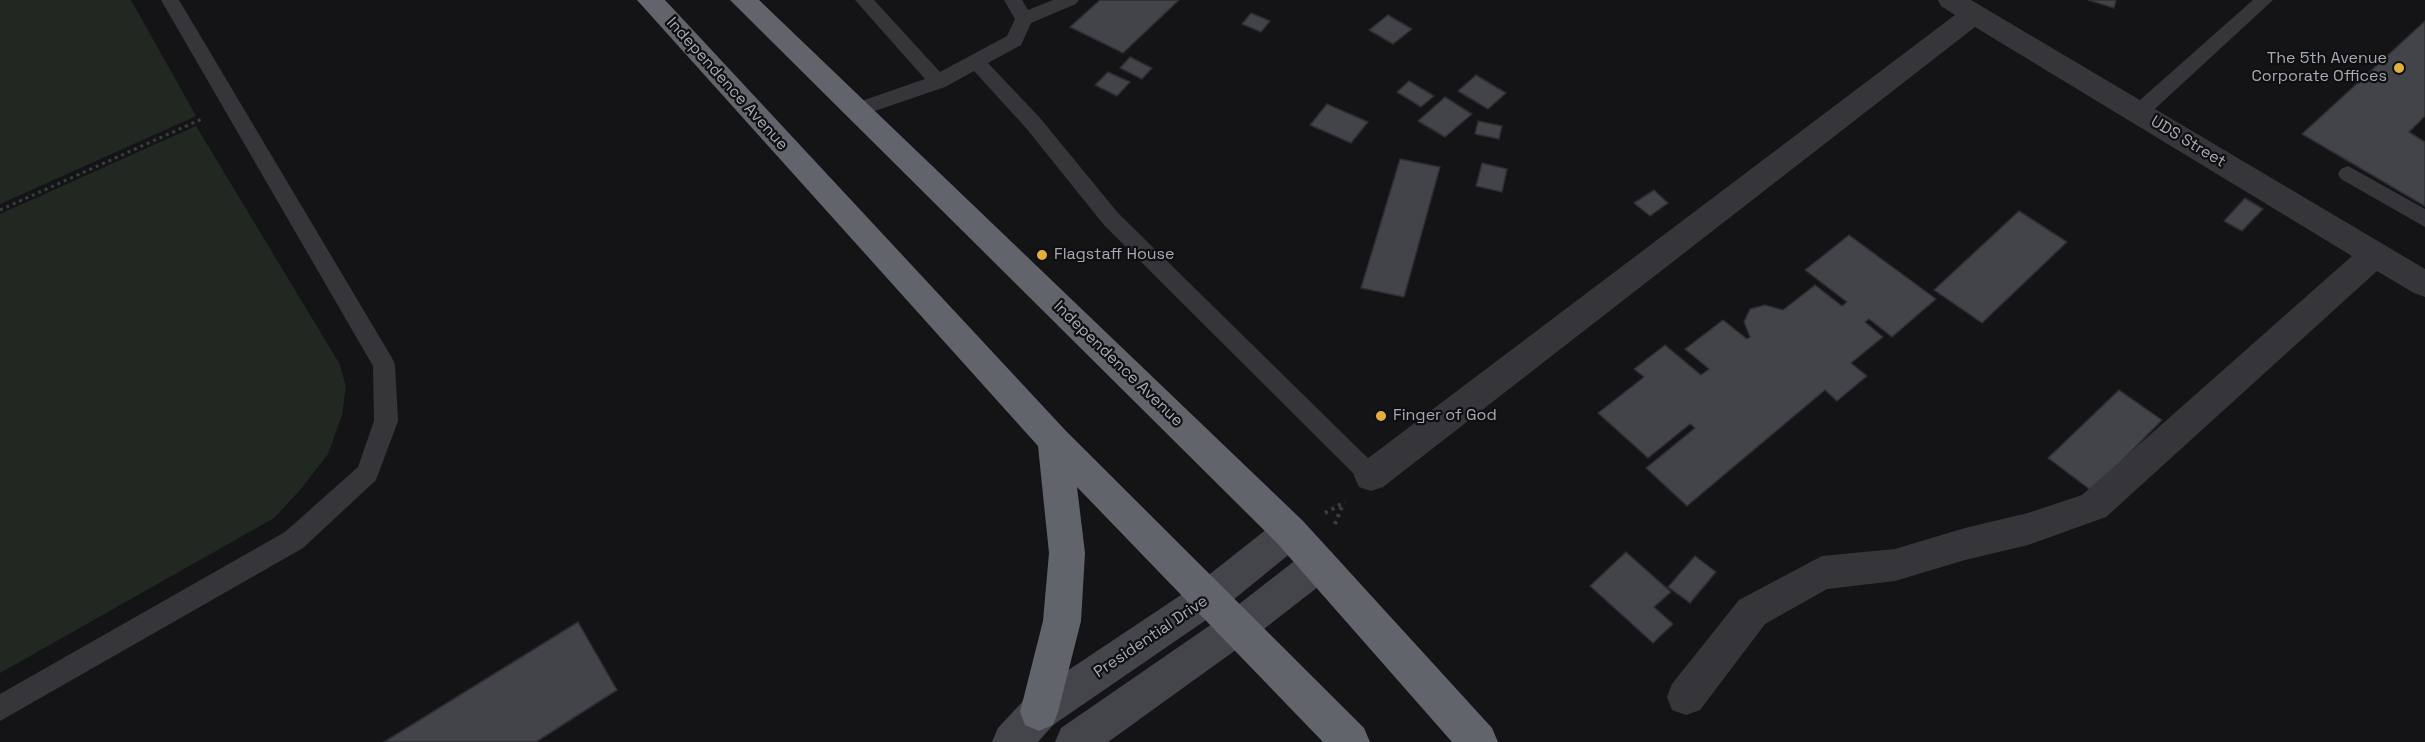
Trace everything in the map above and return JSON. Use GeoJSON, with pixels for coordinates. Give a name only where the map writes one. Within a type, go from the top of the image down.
{"type":"FeatureCollection","features":[{"type":"Feature","properties":{"kind":"highway","name":"Independence Avenue"},"geometry":{"type":"LineString","coordinates":[[650,0],[1054,441],[1350,742]]}},
{"type":"Feature","properties":{"kind":"highway","name":"Independence Avenue"},"geometry":{"type":"LineString","coordinates":[[743,0],[1290,532],[1478,742]]}},
{"type":"Feature","properties":{"kind":"highway"},"geometry":{"type":"LineString","coordinates":[[1039,712],[1062,621],[1067,553],[1054,441]]}},
{"type":"Feature","properties":{"kind":"street","name":"UDS Street"},"geometry":{"type":"LineString","coordinates":[[1962,7],[2425,284]]}},
{"type":"Feature","properties":{"kind":"street"},"geometry":{"type":"LineString","coordinates":[[1371,476],[1962,7]]}},
{"type":"Feature","properties":{"kind":"street"},"geometry":{"type":"LineString","coordinates":[[1686,697],[1752,612],[1822,573],[1895,565],[1965,544],[2028,529],[2094,506],[2375,254]]}},
{"type":"Feature","properties":{"kind":"street","name":"Presidential Drive"},"geometry":{"type":"LineString","coordinates":[[1012,742],[1039,712],[1209,597],[1290,532]]}},
{"type":"Feature","properties":{"kind":"street"},"geometry":{"type":"LineString","coordinates":[[1075,742],[1238,627],[1319,564]]}},
{"type":"Feature","properties":{"kind":"lane"},"geometry":{"type":"LineString","coordinates":[[0,708],[294,540],[368,473],[386,421],[384,365],[170,0]]}},
{"type":"Feature","properties":{"kind":"lane"},"geometry":{"type":"LineString","coordinates":[[864,0],[938,82]]}},
{"type":"Feature","properties":{"kind":"lane"},"geometry":{"type":"LineString","coordinates":[[1013,0],[1024,19]]}},
{"type":"Feature","properties":{"kind":"lane"},"geometry":{"type":"LineString","coordinates":[[857,111],[938,82],[1014,40],[1024,19],[1070,0]]}},
{"type":"Feature","properties":{"kind":"lane"},"geometry":{"type":"LineString","coordinates":[[2138,113],[2264,0]]}},
{"type":"Feature","properties":{"kind":"lane"},"geometry":{"type":"LineString","coordinates":[[976,61],[1033,123],[1111,219],[1371,476]]}},
{"type":"Feature","properties":{"kind":"lane"},"geometry":{"type":"LineString","coordinates":[[2348,174],[2425,219]]}},
{"type":"Feature","properties":{"kind":"path"},"geometry":{"type":"LineString","coordinates":[[0,210],[231,105]]}},
{"type":"Feature","properties":{"kind":"shaded area"},"geometry":{"type":"Polygon","coordinates":[[[0,0],[131,0],[196,116],[0,204],[0,0]]]}},
{"type":"Feature","properties":{"kind":"shaded area"},"geometry":{"type":"Polygon","coordinates":[[[196,126],[339,363],[346,386],[342,415],[328,454],[300,490],[274,518],[0,673],[0,214],[196,126]]]}},
{"type":"Feature","properties":{"kind":"building"},"geometry":{"type":"Polygon","coordinates":[[[1100,0],[1179,0],[1123,53],[1070,27],[1100,0]]]}},
{"type":"Feature","properties":{"kind":"building"},"geometry":{"type":"Polygon","coordinates":[[[2088,0],[2116,0],[2114,8],[2088,0]]]}},
{"type":"Feature","properties":{"kind":"building"},"geometry":{"type":"Polygon","coordinates":[[[1251,13],[1270,21],[1261,32],[1242,24],[1251,13]]]}},
{"type":"Feature","properties":{"kind":"building"},"geometry":{"type":"Polygon","coordinates":[[[1388,15],[1412,29],[1393,44],[1369,30],[1388,15]]]}},
{"type":"Feature","properties":{"kind":"building","name":"The 5th Avenue Corporate Offices"},"geometry":{"type":"Polygon","coordinates":[[[2425,21],[2425,116],[2409,132],[2425,142],[2425,206],[2302,134],[2425,21]]]}},
{"type":"Feature","properties":{"kind":"building"},"geometry":{"type":"Polygon","coordinates":[[[1130,57],[1152,68],[1142,79],[1120,68],[1130,57]]]}},
{"type":"Feature","properties":{"kind":"building"},"geometry":{"type":"Polygon","coordinates":[[[1108,72],[1130,82],[1117,96],[1095,85],[1108,72]]]}},
{"type":"Feature","properties":{"kind":"building"},"geometry":{"type":"Polygon","coordinates":[[[1476,75],[1506,93],[1488,109],[1458,91],[1476,75]]]}},
{"type":"Feature","properties":{"kind":"building"},"geometry":{"type":"Polygon","coordinates":[[[1409,81],[1434,96],[1421,107],[1397,92],[1409,81]]]}},
{"type":"Feature","properties":{"kind":"building"},"geometry":{"type":"Polygon","coordinates":[[[1445,97],[1472,114],[1445,137],[1418,121],[1445,97]]]}},
{"type":"Feature","properties":{"kind":"building"},"geometry":{"type":"Polygon","coordinates":[[[1327,104],[1368,122],[1351,143],[1310,125],[1327,104]]]}},
{"type":"Feature","properties":{"kind":"building"},"geometry":{"type":"Polygon","coordinates":[[[1478,121],[1502,126],[1499,139],[1475,134],[1478,121]]]}},
{"type":"Feature","properties":{"kind":"building"},"geometry":{"type":"Polygon","coordinates":[[[1400,159],[1440,167],[1404,297],[1361,288],[1400,159]]]}},
{"type":"Feature","properties":{"kind":"building"},"geometry":{"type":"Polygon","coordinates":[[[1482,163],[1507,169],[1502,192],[1476,186],[1482,163]]]}},
{"type":"Feature","properties":{"kind":"building"},"geometry":{"type":"Polygon","coordinates":[[[1654,190],[1668,203],[1650,216],[1634,203],[1654,190]]]}},
{"type":"Feature","properties":{"kind":"building"},"geometry":{"type":"Polygon","coordinates":[[[2245,198],[2263,209],[2242,231],[2224,221],[2245,198]]]}},
{"type":"Feature","properties":{"kind":"building"},"geometry":{"type":"Polygon","coordinates":[[[2019,211],[2067,242],[1982,323],[1934,290],[2019,211]]]}},
{"type":"Feature","properties":{"kind":"building"},"geometry":{"type":"Polygon","coordinates":[[[1849,235],[1936,299],[1892,337],[1869,319],[1865,322],[1883,337],[1851,363],[1867,376],[1837,401],[1825,390],[1687,506],[1646,468],[1695,428],[1690,424],[1648,458],[1598,413],[1644,377],[1634,369],[1665,345],[1701,375],[1709,369],[1685,349],[1723,320],[1747,339],[1750,337],[1744,322],[1750,309],[1765,305],[1783,310],[1815,285],[1842,306],[1847,302],[1805,270],[1849,235]]]}},
{"type":"Feature","properties":{"kind":"building"},"geometry":{"type":"Polygon","coordinates":[[[2119,390],[2162,420],[2092,491],[2048,458],[2119,390]]]}},
{"type":"Feature","properties":{"kind":"building"},"geometry":{"type":"Polygon","coordinates":[[[1626,552],[1671,592],[1654,607],[1673,624],[1653,643],[1590,586],[1626,552]]]}},
{"type":"Feature","properties":{"kind":"building"},"geometry":{"type":"Polygon","coordinates":[[[1695,556],[1716,572],[1690,603],[1668,587],[1695,556]]]}},
{"type":"Feature","properties":{"kind":"building"},"geometry":{"type":"Polygon","coordinates":[[[578,622],[617,690],[536,742],[384,742],[578,622]]]}},
{"type":"Feature","properties":{"kind":"place","name":"The 5th Avenue Corporate Offices"},"geometry":{"type":"Point","coordinates":[2399,68]}},
{"type":"Feature","properties":{"kind":"place","name":"Flagstaff House"},"geometry":{"type":"Point","coordinates":[1042,255]}},
{"type":"Feature","properties":{"kind":"place","name":"Finger of God"},"geometry":{"type":"Point","coordinates":[1381,416]}}]}
